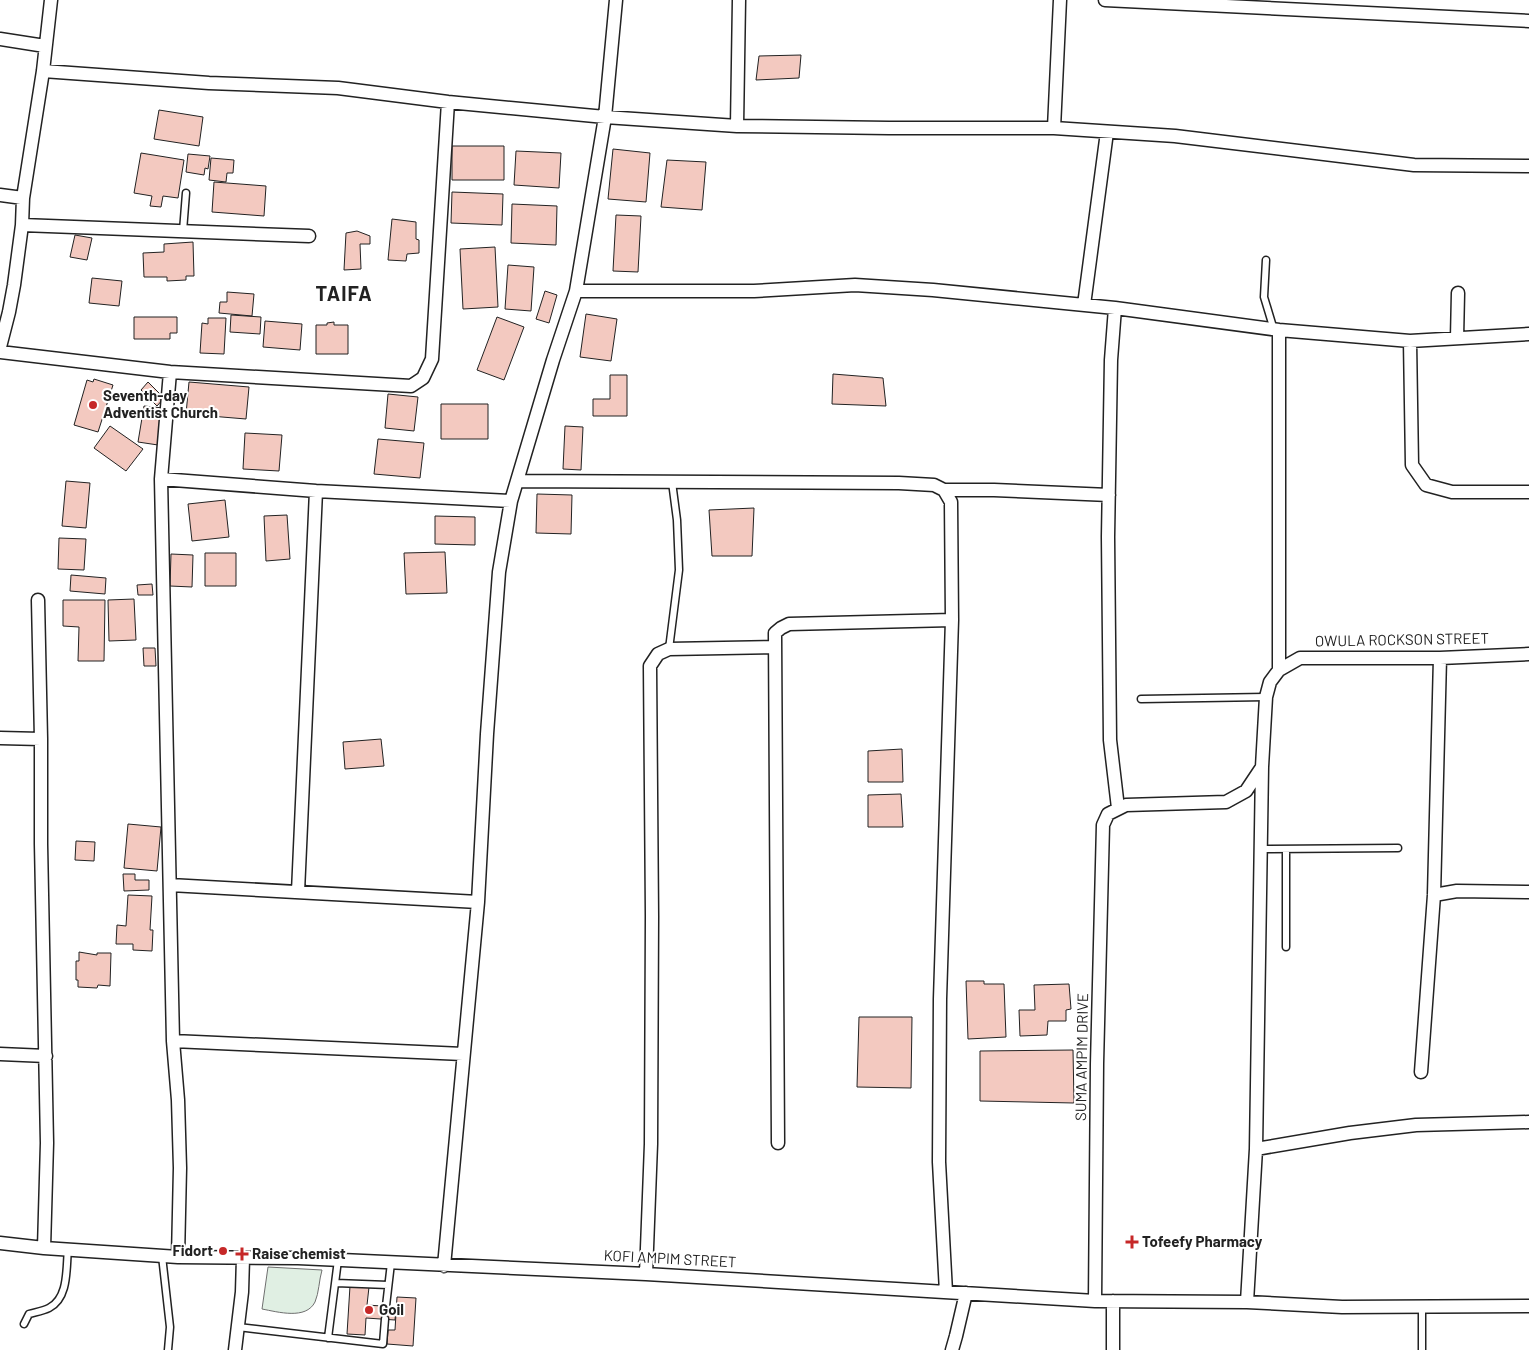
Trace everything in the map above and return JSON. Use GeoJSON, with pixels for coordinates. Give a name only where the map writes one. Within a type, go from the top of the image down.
{"type":"FeatureCollection","features":[{"type":"Feature","properties":{"kind":"street"},"geometry":{"type":"LineString","coordinates":[[0,347],[10,312],[22,226],[23,198],[51,0]]}},
{"type":"Feature","properties":{"kind":"street"},"geometry":{"type":"LineString","coordinates":[[444,1266],[478,902],[487,734],[499,572],[511,501],[553,360],[576,291],[605,117],[616,0]]}},
{"type":"Feature","properties":{"kind":"street"},"geometry":{"type":"LineString","coordinates":[[737,126],[739,0]]}},
{"type":"Feature","properties":{"kind":"street"},"geometry":{"type":"LineString","coordinates":[[1054,128],[1060,0]]}},
{"type":"Feature","properties":{"kind":"street"},"geometry":{"type":"LineString","coordinates":[[1105,0],[1529,21]]}},
{"type":"Feature","properties":{"kind":"street"},"geometry":{"type":"LineString","coordinates":[[0,39],[45,46]]}},
{"type":"Feature","properties":{"kind":"street"},"geometry":{"type":"LineString","coordinates":[[42,71],[209,83],[338,88],[448,102],[605,117],[737,126],[1054,128],[1175,136],[1414,165],[1529,166]]}},
{"type":"Feature","properties":{"kind":"street"},"geometry":{"type":"LineString","coordinates":[[0,352],[170,372],[412,386],[423,378],[432,359],[448,102]]}},
{"type":"Feature","properties":{"kind":"street"},"geometry":{"type":"LineString","coordinates":[[1084,305],[1107,132]]}},
{"type":"Feature","properties":{"kind":"street"},"geometry":{"type":"LineString","coordinates":[[0,195],[23,198]]}},
{"type":"Feature","properties":{"kind":"street"},"geometry":{"type":"LineString","coordinates":[[22,226],[183,230],[309,236]]}},
{"type":"Feature","properties":{"kind":"street"},"geometry":{"type":"LineString","coordinates":[[576,291],[754,291],[855,285],[933,290],[1115,308],[1277,330],[1410,341],[1529,334]]}},
{"type":"Feature","properties":{"kind":"street"},"geometry":{"type":"LineString","coordinates":[[1457,338],[1458,292]]}},
{"type":"Feature","properties":{"kind":"street","name":"SUMA AMPIM DRIVE"},"geometry":{"type":"LineString","coordinates":[[1095,1301],[1097,1064],[1103,825],[1113,811],[1110,740],[1108,495],[1111,360],[1115,308]]}},
{"type":"Feature","properties":{"kind":"street"},"geometry":{"type":"LineString","coordinates":[[1248,1302],[1256,1149],[1262,766],[1266,697],[1270,682],[1279,670],[1277,330]]}},
{"type":"Feature","properties":{"kind":"street"},"geometry":{"type":"LineString","coordinates":[[1410,341],[1412,465],[1426,485],[1452,492],[1529,492]]}},
{"type":"Feature","properties":{"kind":"street"},"geometry":{"type":"LineString","coordinates":[[170,372],[160,479],[173,1041],[178,1100],[180,1168],[178,1257]]}},
{"type":"Feature","properties":{"kind":"street"},"geometry":{"type":"LineString","coordinates":[[160,479],[316,491],[511,501]]}},
{"type":"Feature","properties":{"kind":"street"},"geometry":{"type":"LineString","coordinates":[[517,481],[899,483],[934,485],[944,490],[994,490],[1108,495]]}},
{"type":"Feature","properties":{"kind":"street"},"geometry":{"type":"LineString","coordinates":[[944,490],[951,502],[952,514],[952,620],[940,999],[939,1143],[946,1292]]}},
{"type":"Feature","properties":{"kind":"street"},"geometry":{"type":"LineString","coordinates":[[298,892],[316,491]]}},
{"type":"Feature","properties":{"kind":"street"},"geometry":{"type":"LineString","coordinates":[[38,600],[47,1143],[44,1248]]}},
{"type":"Feature","properties":{"kind":"street"},"geometry":{"type":"LineString","coordinates":[[778,1143],[774,633],[789,624],[952,620]]}},
{"type":"Feature","properties":{"kind":"street"},"geometry":{"type":"LineString","coordinates":[[646,1274],[651,1104],[650,666],[658,654],[669,649],[775,647]]}},
{"type":"Feature","properties":{"kind":"street","name":"OWULA ROCKSON STREET"},"geometry":{"type":"LineString","coordinates":[[1279,670],[1300,658],[1440,658],[1529,654]]}},
{"type":"Feature","properties":{"kind":"street"},"geometry":{"type":"LineString","coordinates":[[1420,1072],[1434,894],[1440,658]]}},
{"type":"Feature","properties":{"kind":"street"},"geometry":{"type":"LineString","coordinates":[[0,738],[41,739]]}},
{"type":"Feature","properties":{"kind":"street"},"geometry":{"type":"LineString","coordinates":[[1113,811],[1126,806],[1226,802],[1246,791],[1262,766]]}},
{"type":"Feature","properties":{"kind":"street"},"geometry":{"type":"LineString","coordinates":[[170,885],[478,902]]}},
{"type":"Feature","properties":{"kind":"street"},"geometry":{"type":"LineString","coordinates":[[1434,894],[1457,891],[1529,892]]}},
{"type":"Feature","properties":{"kind":"street"},"geometry":{"type":"LineString","coordinates":[[173,1041],[463,1054]]}},
{"type":"Feature","properties":{"kind":"street"},"geometry":{"type":"LineString","coordinates":[[0,1054],[46,1056]]}},
{"type":"Feature","properties":{"kind":"street"},"geometry":{"type":"LineString","coordinates":[[1256,1149],[1350,1132],[1416,1125],[1529,1122]]}},
{"type":"Feature","properties":{"kind":"street","name":"KOFI AMPIM STREET"},"geometry":{"type":"LineString","coordinates":[[0,1243],[44,1248],[178,1257],[338,1260],[646,1274],[1095,1301],[1248,1302],[1342,1307],[1529,1306]]}},
{"type":"Feature","properties":{"kind":"street"},"geometry":{"type":"LineString","coordinates":[[235,1350],[243,1258]]}},
{"type":"Feature","properties":{"kind":"street"},"geometry":{"type":"LineString","coordinates":[[952,1350],[966,1293]]}},
{"type":"Feature","properties":{"kind":"street"},"geometry":{"type":"LineString","coordinates":[[1112,1350],[1114,1301]]}},
{"type":"Feature","properties":{"kind":"lane"},"geometry":{"type":"LineString","coordinates":[[183,230],[186,193]]}},
{"type":"Feature","properties":{"kind":"lane"},"geometry":{"type":"LineString","coordinates":[[1266,260],[1264,297],[1266,308],[1277,330]]}},
{"type":"Feature","properties":{"kind":"lane"},"geometry":{"type":"LineString","coordinates":[[669,649],[679,570],[677,520],[672,482]]}},
{"type":"Feature","properties":{"kind":"lane"},"geometry":{"type":"LineString","coordinates":[[1141,699],[1266,697]]}},
{"type":"Feature","properties":{"kind":"lane"},"geometry":{"type":"LineString","coordinates":[[1261,848],[1398,848]]}},
{"type":"Feature","properties":{"kind":"lane"},"geometry":{"type":"LineString","coordinates":[[1286,849],[1286,947]]}},
{"type":"Feature","properties":{"kind":"lane"},"geometry":{"type":"LineString","coordinates":[[24,1324],[29,1314],[50,1308],[61,1298],[65,1282],[68,1249]]}},
{"type":"Feature","properties":{"kind":"lane"},"geometry":{"type":"LineString","coordinates":[[162,1256],[170,1327],[168,1350]]}},
{"type":"Feature","properties":{"kind":"lane"},"geometry":{"type":"LineString","coordinates":[[328,1338],[338,1260]]}},
{"type":"Feature","properties":{"kind":"lane"},"geometry":{"type":"LineString","coordinates":[[386,1306],[391,1263]]}},
{"type":"Feature","properties":{"kind":"lane"},"geometry":{"type":"LineString","coordinates":[[336,1283],[388,1285]]}},
{"type":"Feature","properties":{"kind":"lane"},"geometry":{"type":"LineString","coordinates":[[1422,1307],[1422,1350]]}},
{"type":"Feature","properties":{"kind":"lane"},"geometry":{"type":"LineString","coordinates":[[238,1327],[383,1344],[385,1319]]}},
{"type":"Feature","properties":{"kind":"green space"},"geometry":{"type":"Polygon","coordinates":[[[268,1267],[322,1270],[315,1302],[311,1308],[298,1313],[262,1309],[268,1267]]]}},
{"type":"Feature","properties":{"kind":"building"},"geometry":{"type":"Polygon","coordinates":[[[801,55],[799,78],[756,80],[759,56],[801,55]]]}},
{"type":"Feature","properties":{"kind":"building"},"geometry":{"type":"Polygon","coordinates":[[[159,110],[203,117],[199,146],[154,139],[159,110]]]}},
{"type":"Feature","properties":{"kind":"building"},"geometry":{"type":"Polygon","coordinates":[[[452,146],[504,146],[504,180],[452,180],[452,146]]]}},
{"type":"Feature","properties":{"kind":"building"},"geometry":{"type":"Polygon","coordinates":[[[613,149],[650,153],[646,202],[608,199],[613,149]]]}},
{"type":"Feature","properties":{"kind":"building"},"geometry":{"type":"Polygon","coordinates":[[[516,151],[561,153],[559,188],[514,185],[516,151]]]}},
{"type":"Feature","properties":{"kind":"building"},"geometry":{"type":"Polygon","coordinates":[[[141,153],[184,160],[178,198],[163,196],[161,207],[150,206],[152,196],[134,193],[141,153]]]}},
{"type":"Feature","properties":{"kind":"building"},"geometry":{"type":"Polygon","coordinates":[[[188,154],[210,156],[208,169],[205,168],[204,175],[186,172],[188,154]]]}},
{"type":"Feature","properties":{"kind":"building"},"geometry":{"type":"Polygon","coordinates":[[[211,158],[234,160],[233,173],[227,173],[226,182],[209,180],[211,158]]]}},
{"type":"Feature","properties":{"kind":"building"},"geometry":{"type":"Polygon","coordinates":[[[667,160],[706,162],[702,210],[661,207],[667,160]]]}},
{"type":"Feature","properties":{"kind":"building"},"geometry":{"type":"Polygon","coordinates":[[[214,182],[266,186],[264,216],[212,212],[214,182]]]}},
{"type":"Feature","properties":{"kind":"building"},"geometry":{"type":"Polygon","coordinates":[[[452,192],[503,194],[502,225],[451,223],[452,192]]]}},
{"type":"Feature","properties":{"kind":"building"},"geometry":{"type":"Polygon","coordinates":[[[512,204],[557,206],[556,245],[511,243],[512,204]]]}},
{"type":"Feature","properties":{"kind":"building"},"geometry":{"type":"Polygon","coordinates":[[[616,215],[641,216],[638,272],[613,271],[616,215]]]}},
{"type":"Feature","properties":{"kind":"building"},"geometry":{"type":"Polygon","coordinates":[[[392,219],[416,222],[416,239],[419,240],[419,253],[407,254],[406,261],[388,260],[392,219]]]}},
{"type":"Feature","properties":{"kind":"building"},"geometry":{"type":"Polygon","coordinates":[[[357,231],[370,236],[370,244],[360,244],[361,269],[344,270],[346,233],[357,231]]]}},
{"type":"Feature","properties":{"kind":"building"},"geometry":{"type":"Polygon","coordinates":[[[75,235],[92,238],[87,260],[70,257],[75,235]]]}},
{"type":"Feature","properties":{"kind":"building"},"geometry":{"type":"Polygon","coordinates":[[[193,242],[194,276],[186,276],[186,280],[167,281],[167,277],[144,277],[143,253],[164,252],[164,244],[193,242]]]}},
{"type":"Feature","properties":{"kind":"building"},"geometry":{"type":"Polygon","coordinates":[[[495,247],[498,307],[463,309],[460,249],[495,247]]]}},
{"type":"Feature","properties":{"kind":"building"},"geometry":{"type":"Polygon","coordinates":[[[508,265],[534,267],[531,311],[505,309],[508,265]]]}},
{"type":"Feature","properties":{"kind":"building"},"geometry":{"type":"Polygon","coordinates":[[[92,278],[122,281],[119,306],[89,303],[92,278]]]}},
{"type":"Feature","properties":{"kind":"building"},"geometry":{"type":"Polygon","coordinates":[[[545,291],[557,295],[549,323],[536,319],[545,291]]]}},
{"type":"Feature","properties":{"kind":"building"},"geometry":{"type":"Polygon","coordinates":[[[227,292],[254,294],[252,316],[219,313],[220,302],[227,302],[227,292]]]}},
{"type":"Feature","properties":{"kind":"building"},"geometry":{"type":"Polygon","coordinates":[[[586,314],[617,319],[611,361],[580,357],[586,314]]]}},
{"type":"Feature","properties":{"kind":"building"},"geometry":{"type":"Polygon","coordinates":[[[231,315],[261,317],[260,334],[230,332],[231,315]]]}},
{"type":"Feature","properties":{"kind":"building"},"geometry":{"type":"Polygon","coordinates":[[[134,317],[177,317],[177,333],[170,333],[170,339],[134,339],[134,317]]]}},
{"type":"Feature","properties":{"kind":"building"},"geometry":{"type":"Polygon","coordinates":[[[497,317],[524,327],[504,380],[477,370],[497,317]]]}},
{"type":"Feature","properties":{"kind":"building"},"geometry":{"type":"Polygon","coordinates":[[[208,318],[226,318],[224,354],[200,353],[202,323],[208,324],[208,318]]]}},
{"type":"Feature","properties":{"kind":"building"},"geometry":{"type":"Polygon","coordinates":[[[265,321],[302,324],[300,350],[263,347],[265,321]]]}},
{"type":"Feature","properties":{"kind":"building"},"geometry":{"type":"Polygon","coordinates":[[[334,322],[334,325],[348,325],[348,354],[316,354],[316,325],[327,325],[327,323],[334,322]]]}},
{"type":"Feature","properties":{"kind":"building"},"geometry":{"type":"Polygon","coordinates":[[[833,374],[883,378],[886,406],[832,404],[833,374]]]}},
{"type":"Feature","properties":{"kind":"building"},"geometry":{"type":"Polygon","coordinates":[[[610,375],[627,375],[627,416],[593,416],[593,399],[610,399],[610,375]]]}},
{"type":"Feature","properties":{"kind":"building","name":"Seventh-day Adventist Church"},"geometry":{"type":"Polygon","coordinates":[[[94,379],[113,385],[98,432],[74,425],[87,380],[93,382],[94,379]]]}},
{"type":"Feature","properties":{"kind":"building"},"geometry":{"type":"Polygon","coordinates":[[[148,382],[164,398],[157,406],[141,390],[148,382]]]}},
{"type":"Feature","properties":{"kind":"building"},"geometry":{"type":"Polygon","coordinates":[[[189,382],[249,387],[246,419],[186,414],[189,382]]]}},
{"type":"Feature","properties":{"kind":"building"},"geometry":{"type":"Polygon","coordinates":[[[388,394],[418,397],[414,431],[385,428],[388,394]]]}},
{"type":"Feature","properties":{"kind":"building"},"geometry":{"type":"Polygon","coordinates":[[[441,404],[488,404],[488,439],[441,439],[441,404]]]}},
{"type":"Feature","properties":{"kind":"building"},"geometry":{"type":"Polygon","coordinates":[[[144,406],[163,408],[158,445],[138,442],[144,406]]]}},
{"type":"Feature","properties":{"kind":"building"},"geometry":{"type":"Polygon","coordinates":[[[110,426],[143,449],[126,471],[94,448],[110,426]]]}},
{"type":"Feature","properties":{"kind":"building"},"geometry":{"type":"Polygon","coordinates":[[[565,426],[583,427],[581,470],[563,469],[565,426]]]}},
{"type":"Feature","properties":{"kind":"building"},"geometry":{"type":"Polygon","coordinates":[[[245,433],[282,435],[279,471],[243,469],[245,433]]]}},
{"type":"Feature","properties":{"kind":"building"},"geometry":{"type":"Polygon","coordinates":[[[378,439],[424,443],[420,478],[374,474],[378,439]]]}},
{"type":"Feature","properties":{"kind":"building"},"geometry":{"type":"Polygon","coordinates":[[[66,481],[90,483],[86,528],[62,526],[66,481]]]}},
{"type":"Feature","properties":{"kind":"building"},"geometry":{"type":"Polygon","coordinates":[[[537,494],[572,495],[571,534],[536,533],[537,494]]]}},
{"type":"Feature","properties":{"kind":"building"},"geometry":{"type":"Polygon","coordinates":[[[225,500],[229,537],[192,541],[188,504],[225,500]]]}},
{"type":"Feature","properties":{"kind":"building"},"geometry":{"type":"Polygon","coordinates":[[[754,508],[752,556],[712,556],[709,510],[754,508]]]}},
{"type":"Feature","properties":{"kind":"building"},"geometry":{"type":"Polygon","coordinates":[[[287,515],[290,559],[266,561],[264,516],[287,515]]]}},
{"type":"Feature","properties":{"kind":"building"},"geometry":{"type":"Polygon","coordinates":[[[435,516],[475,517],[475,545],[435,544],[435,516]]]}},
{"type":"Feature","properties":{"kind":"building"},"geometry":{"type":"Polygon","coordinates":[[[59,538],[86,539],[84,570],[58,569],[59,538]]]}},
{"type":"Feature","properties":{"kind":"building"},"geometry":{"type":"Polygon","coordinates":[[[445,552],[447,593],[406,594],[404,553],[445,552]]]}},
{"type":"Feature","properties":{"kind":"building"},"geometry":{"type":"Polygon","coordinates":[[[205,553],[236,553],[236,586],[205,586],[205,553]]]}},
{"type":"Feature","properties":{"kind":"building"},"geometry":{"type":"Polygon","coordinates":[[[171,554],[193,555],[192,587],[170,586],[171,554]]]}},
{"type":"Feature","properties":{"kind":"building"},"geometry":{"type":"Polygon","coordinates":[[[71,575],[106,578],[105,594],[70,591],[71,575]]]}},
{"type":"Feature","properties":{"kind":"building"},"geometry":{"type":"Polygon","coordinates":[[[152,584],[153,595],[138,595],[137,585],[152,584]]]}},
{"type":"Feature","properties":{"kind":"building"},"geometry":{"type":"Polygon","coordinates":[[[134,599],[136,640],[109,641],[108,600],[134,599]]]}},
{"type":"Feature","properties":{"kind":"building"},"geometry":{"type":"Polygon","coordinates":[[[63,600],[105,600],[104,661],[78,661],[79,627],[63,626],[63,600]]]}},
{"type":"Feature","properties":{"kind":"building"},"geometry":{"type":"Polygon","coordinates":[[[143,648],[155,648],[156,666],[144,666],[143,648]]]}},
{"type":"Feature","properties":{"kind":"building"},"geometry":{"type":"Polygon","coordinates":[[[381,739],[384,766],[345,769],[343,742],[381,739]]]}},
{"type":"Feature","properties":{"kind":"building"},"geometry":{"type":"Polygon","coordinates":[[[902,749],[903,782],[868,782],[868,751],[902,749]]]}},
{"type":"Feature","properties":{"kind":"building"},"geometry":{"type":"Polygon","coordinates":[[[901,794],[903,827],[868,827],[868,795],[901,794]]]}},
{"type":"Feature","properties":{"kind":"building"},"geometry":{"type":"Polygon","coordinates":[[[128,824],[161,827],[157,871],[124,868],[128,824]]]}},
{"type":"Feature","properties":{"kind":"building"},"geometry":{"type":"Polygon","coordinates":[[[76,841],[95,842],[94,861],[75,860],[76,841]]]}},
{"type":"Feature","properties":{"kind":"building"},"geometry":{"type":"Polygon","coordinates":[[[123,874],[135,874],[135,880],[149,880],[149,890],[124,891],[123,874]]]}},
{"type":"Feature","properties":{"kind":"building"},"geometry":{"type":"Polygon","coordinates":[[[128,895],[152,896],[150,930],[153,930],[152,951],[133,950],[133,944],[116,944],[117,925],[126,926],[128,895]]]}},
{"type":"Feature","properties":{"kind":"building"},"geometry":{"type":"Polygon","coordinates":[[[79,952],[97,955],[97,953],[111,953],[110,986],[98,985],[97,988],[78,987],[76,961],[79,961],[79,952]]]}},
{"type":"Feature","properties":{"kind":"building"},"geometry":{"type":"Polygon","coordinates":[[[966,981],[984,981],[984,984],[1004,984],[1006,1037],[968,1039],[966,981]]]}},
{"type":"Feature","properties":{"kind":"building"},"geometry":{"type":"Polygon","coordinates":[[[1069,984],[1071,1009],[1066,1010],[1066,1021],[1048,1021],[1047,1035],[1020,1036],[1019,1010],[1035,1010],[1034,985],[1069,984]]]}},
{"type":"Feature","properties":{"kind":"building"},"geometry":{"type":"Polygon","coordinates":[[[859,1017],[912,1017],[911,1088],[857,1087],[859,1017]]]}},
{"type":"Feature","properties":{"kind":"building"},"geometry":{"type":"Polygon","coordinates":[[[1073,1050],[1074,1103],[980,1101],[980,1051],[1073,1050]]]}},
{"type":"Feature","properties":{"kind":"building"},"geometry":{"type":"Polygon","coordinates":[[[350,1286],[369,1287],[367,1305],[396,1307],[395,1320],[366,1318],[365,1335],[347,1334],[350,1286]]]}},
{"type":"Feature","properties":{"kind":"building"},"geometry":{"type":"Polygon","coordinates":[[[397,1297],[416,1298],[413,1346],[387,1344],[388,1330],[395,1330],[397,1297]]]}},
{"type":"Feature","properties":{"kind":"place","name":"Seventh-day Adventist Church"},"geometry":{"type":"Point","coordinates":[93,405]}},
{"type":"Feature","properties":{"kind":"place","name":"Tofeefy Pharmacy"},"geometry":{"type":"Point","coordinates":[1132,1242]}},
{"type":"Feature","properties":{"kind":"place","name":"Fidort"},"geometry":{"type":"Point","coordinates":[223,1251]}},
{"type":"Feature","properties":{"kind":"place","name":"Raise chemist"},"geometry":{"type":"Point","coordinates":[242,1254]}},
{"type":"Feature","properties":{"kind":"place","name":"Goil"},"geometry":{"type":"Point","coordinates":[369,1310]}},
{"type":"Feature","properties":{"kind":"district","name":"TAIFA"},"geometry":{"type":"Point","coordinates":[344,294]}}]}
